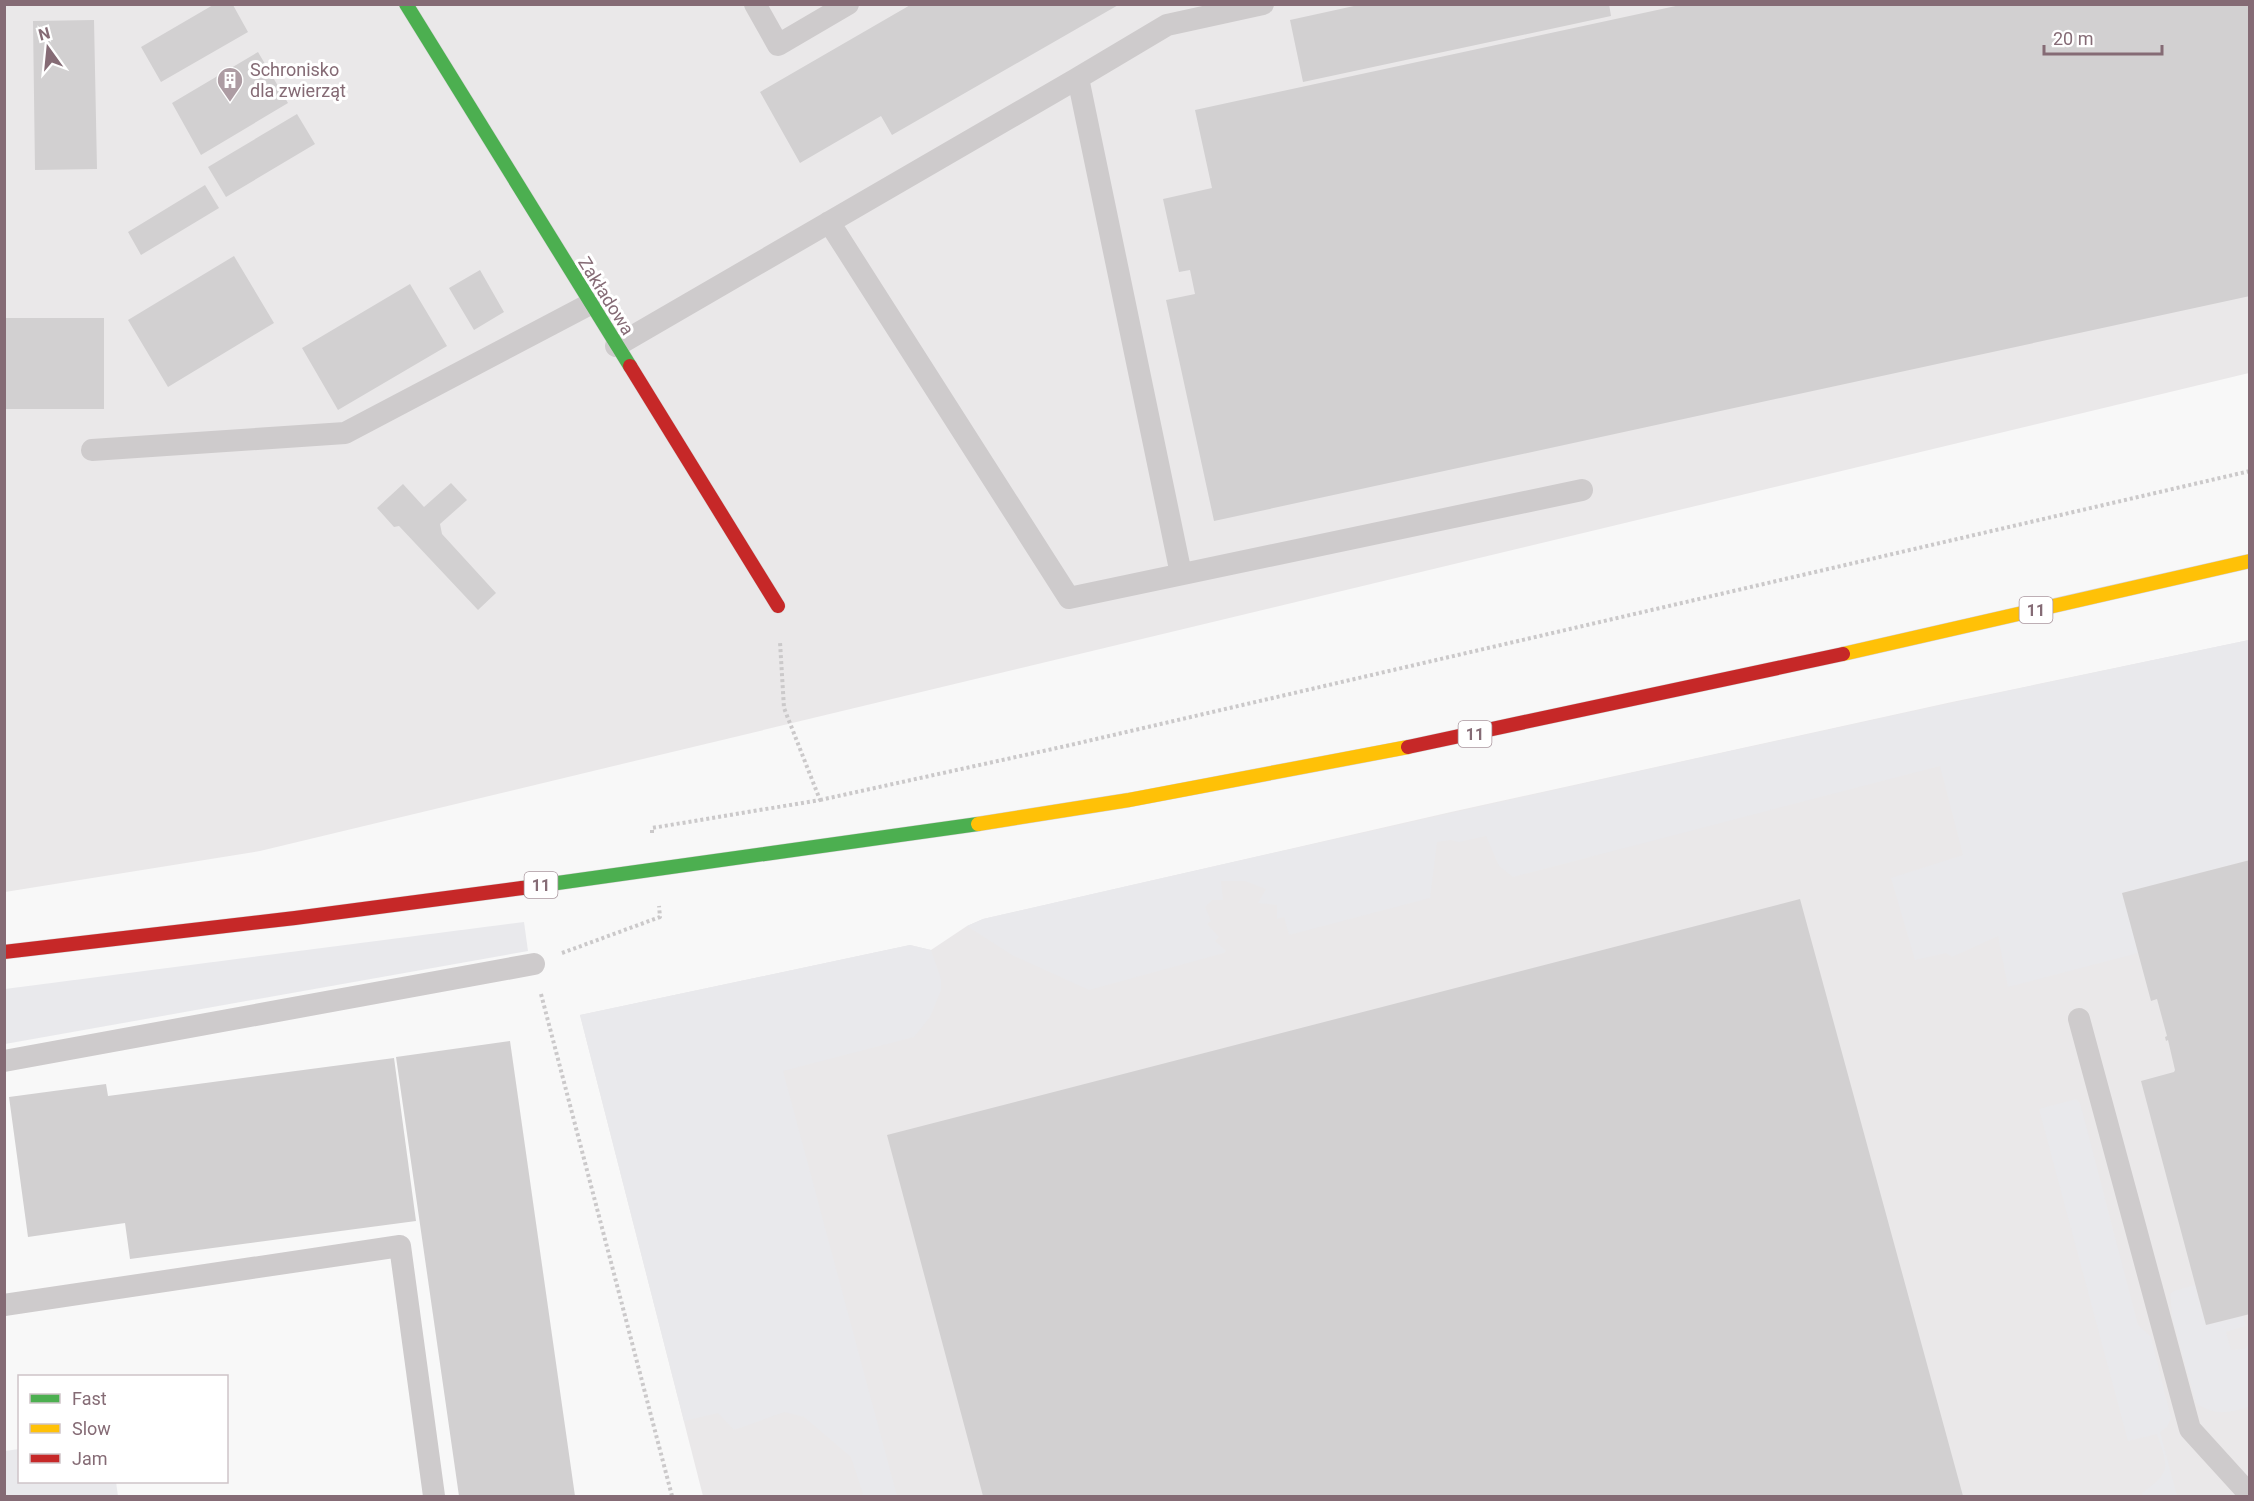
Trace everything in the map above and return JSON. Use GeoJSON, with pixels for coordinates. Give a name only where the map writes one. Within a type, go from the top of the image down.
{"type":"FeatureCollection","features":[{"type":"Feature","properties":{"kind":"main road","name":"Zakładowa"},"geometry":{"type":"LineString","coordinates":[[406,4],[778,606]]}},
{"type":"Feature","properties":{"kind":"main road","name":"11"},"geometry":{"type":"LineString","coordinates":[[4,952],[207,931],[1125,801],[1543,722],[2250,561]]}},
{"type":"Feature","properties":{"kind":"lane"},"geometry":{"type":"LineString","coordinates":[[755,4],[778,45],[848,4]]}},
{"type":"Feature","properties":{"kind":"lane"},"geometry":{"type":"LineString","coordinates":[[616,346],[1167,25],[1263,4]]}},
{"type":"Feature","properties":{"kind":"lane"},"geometry":{"type":"LineString","coordinates":[[1078,78],[1181,574]]}},
{"type":"Feature","properties":{"kind":"lane"},"geometry":{"type":"LineString","coordinates":[[829,222],[1069,598],[1582,490]]}},
{"type":"Feature","properties":{"kind":"lane"},"geometry":{"type":"LineString","coordinates":[[92,450],[345,434],[590,304]]}},
{"type":"Feature","properties":{"kind":"lane"},"geometry":{"type":"LineString","coordinates":[[4,1061],[534,964]]}},
{"type":"Feature","properties":{"kind":"lane"},"geometry":{"type":"LineString","coordinates":[[2079,1019],[2190,1429],[2249,1494]]}},
{"type":"Feature","properties":{"kind":"lane"},"geometry":{"type":"LineString","coordinates":[[4,1305],[400,1246],[434,1497]]}},
{"type":"Feature","properties":{"kind":"path"},"geometry":{"type":"LineString","coordinates":[[672,1497],[534,964],[660,917],[652,828],[820,800],[1066,746],[2250,471]]}},
{"type":"Feature","properties":{"kind":"path"},"geometry":{"type":"LineString","coordinates":[[778,606],[783,708],[820,800]]}},
{"type":"Feature","properties":{"kind":"shaded area"},"geometry":{"type":"Polygon","coordinates":[[[5,5],[2249,5],[2249,373],[260,851],[5,892],[5,5]]]}},
{"type":"Feature","properties":{"kind":"shaded area"},"geometry":{"type":"Polygon","coordinates":[[[2249,640],[2249,1496],[703,1496],[580,1015],[910,945],[931,950],[967,926],[983,919],[1451,812],[1952,702],[2249,640]]]}},
{"type":"Feature","properties":{"kind":"shaded area"},"geometry":{"type":"Polygon","coordinates":[[[2249,640],[2249,860],[2123,893],[2138,953],[2008,987],[1998,936],[1952,957],[1946,953],[1915,960],[1891,878],[1963,855],[1940,766],[1513,877],[1499,866],[1486,836],[1459,842],[1450,840],[1437,842],[1430,898],[1289,935],[1284,917],[1277,919],[1277,905],[1258,903],[1266,889],[1245,881],[1221,881],[1223,900],[1212,900],[1205,907],[1211,921],[1207,924],[1219,937],[1215,941],[1226,951],[1224,953],[1089,990],[1012,955],[967,926],[983,919],[1457,812],[1932,707],[2249,640]]]}},
{"type":"Feature","properties":{"kind":"shaded area"},"geometry":{"type":"Polygon","coordinates":[[[524,922],[528,951],[5,1044],[5,989],[524,922]]]}},
{"type":"Feature","properties":{"kind":"shaded area"},"geometry":{"type":"Polygon","coordinates":[[[910,945],[931,950],[941,979],[941,990],[930,1017],[914,1037],[783,1071],[897,1496],[858,1496],[863,1494],[851,1457],[804,1417],[785,1412],[734,1430],[718,1413],[684,1421],[580,1015],[910,945]]]}},
{"type":"Feature","properties":{"kind":"shaded area"},"geometry":{"type":"Polygon","coordinates":[[[2076,1099],[2080,1103],[2138,1325],[2151,1337],[2171,1418],[2167,1427],[2160,1432],[2177,1496],[2143,1496],[2142,1493],[2163,1474],[2164,1454],[2157,1434],[2128,1441],[2039,1109],[2076,1099]]]}},
{"type":"Feature","properties":{"kind":"shaded area"},"geometry":{"type":"Polygon","coordinates":[[[2195,1285],[2206,1325],[2243,1316],[2246,1326],[2226,1332],[2231,1350],[2244,1349],[2249,1345],[2249,1407],[2235,1411],[2215,1412],[2196,1403],[2172,1317],[2170,1294],[2195,1285]]]}},
{"type":"Feature","properties":{"kind":"shaded area"},"geometry":{"type":"Polygon","coordinates":[[[18,1449],[18,1483],[116,1483],[118,1496],[5,1496],[5,1451],[18,1449]]]}},
{"type":"Feature","properties":{"kind":"building"},"geometry":{"type":"Polygon","coordinates":[[[912,4],[1120,4],[892,135],[881,116],[800,163],[760,92],[912,4]]]}},
{"type":"Feature","properties":{"kind":"building"},"geometry":{"type":"Polygon","coordinates":[[[1363,4],[1609,4],[1611,16],[1303,82],[1290,20],[1363,4]]]}},
{"type":"Feature","properties":{"kind":"building"},"geometry":{"type":"Polygon","coordinates":[[[1685,4],[2250,4],[2250,296],[1214,521],[1166,300],[1195,294],[1190,270],[1179,272],[1163,199],[1212,188],[1195,110],[1685,4]]]}},
{"type":"Feature","properties":{"kind":"building"},"geometry":{"type":"Polygon","coordinates":[[[213,5],[233,5],[248,32],[161,82],[141,47],[213,5]]]}},
{"type":"Feature","properties":{"kind":"building"},"geometry":{"type":"Polygon","coordinates":[[[94,20],[97,169],[35,170],[33,21],[94,20]]]}},
{"type":"Feature","properties":{"kind":"building","name":"Schronisko dla zwierząt"},"geometry":{"type":"Polygon","coordinates":[[[258,52],[288,103],[201,155],[172,103],[258,52]]]}},
{"type":"Feature","properties":{"kind":"building"},"geometry":{"type":"Polygon","coordinates":[[[297,114],[315,144],[226,197],[208,167],[297,114]]]}},
{"type":"Feature","properties":{"kind":"building"},"geometry":{"type":"Polygon","coordinates":[[[205,185],[219,208],[141,255],[128,232],[205,185]]]}},
{"type":"Feature","properties":{"kind":"building"},"geometry":{"type":"Polygon","coordinates":[[[234,256],[274,323],[168,387],[128,320],[234,256]]]}},
{"type":"Feature","properties":{"kind":"building"},"geometry":{"type":"Polygon","coordinates":[[[480,270],[504,312],[474,330],[449,288],[480,270]]]}},
{"type":"Feature","properties":{"kind":"building"},"geometry":{"type":"Polygon","coordinates":[[[410,284],[447,346],[338,410],[302,348],[410,284]]]}},
{"type":"Feature","properties":{"kind":"building"},"geometry":{"type":"Polygon","coordinates":[[[4,318],[104,318],[104,409],[4,409],[4,318]]]}},
{"type":"Feature","properties":{"kind":"building"},"geometry":{"type":"Polygon","coordinates":[[[451,483],[467,500],[440,524],[442,534],[496,593],[478,610],[399,526],[394,527],[377,508],[403,484],[424,507],[451,483]]]}},
{"type":"Feature","properties":{"kind":"building"},"geometry":{"type":"Polygon","coordinates":[[[2250,860],[2250,1314],[2206,1325],[2141,1081],[2175,1070],[2157,999],[2151,1001],[2122,893],[2250,860]]]}},
{"type":"Feature","properties":{"kind":"building"},"geometry":{"type":"Polygon","coordinates":[[[1800,899],[1963,1496],[983,1496],[887,1135],[1800,899]]]}},
{"type":"Feature","properties":{"kind":"building"},"geometry":{"type":"Polygon","coordinates":[[[510,1041],[575,1496],[459,1496],[396,1057],[510,1041]]]}},
{"type":"Feature","properties":{"kind":"building"},"geometry":{"type":"Polygon","coordinates":[[[394,1058],[416,1221],[130,1259],[125,1223],[28,1237],[9,1097],[106,1084],[108,1096],[394,1058]]]}},
{"type":"Feature","properties":{"kind":"traffic: fast"},"geometry":{"type":"LineString","coordinates":[[406,4],[630,366]]}},
{"type":"Feature","properties":{"kind":"traffic: fast"},"geometry":{"type":"LineString","coordinates":[[522,888],[978,824]]}},
{"type":"Feature","properties":{"kind":"traffic: slow"},"geometry":{"type":"LineString","coordinates":[[1843,654],[2250,561]]}},
{"type":"Feature","properties":{"kind":"traffic: slow"},"geometry":{"type":"LineString","coordinates":[[978,824],[1129,800],[1408,747]]}},
{"type":"Feature","properties":{"kind":"traffic: jam"},"geometry":{"type":"LineString","coordinates":[[630,366],[778,606]]}},
{"type":"Feature","properties":{"kind":"traffic: jam"},"geometry":{"type":"LineString","coordinates":[[1408,747],[1843,654]]}},
{"type":"Feature","properties":{"kind":"traffic: jam"},"geometry":{"type":"LineString","coordinates":[[4,952],[295,918],[522,888]]}},
{"type":"Feature","properties":{"kind":"place","name":"Schronisko dla zwierząt"},"geometry":{"type":"Point","coordinates":[230,103]}}]}
